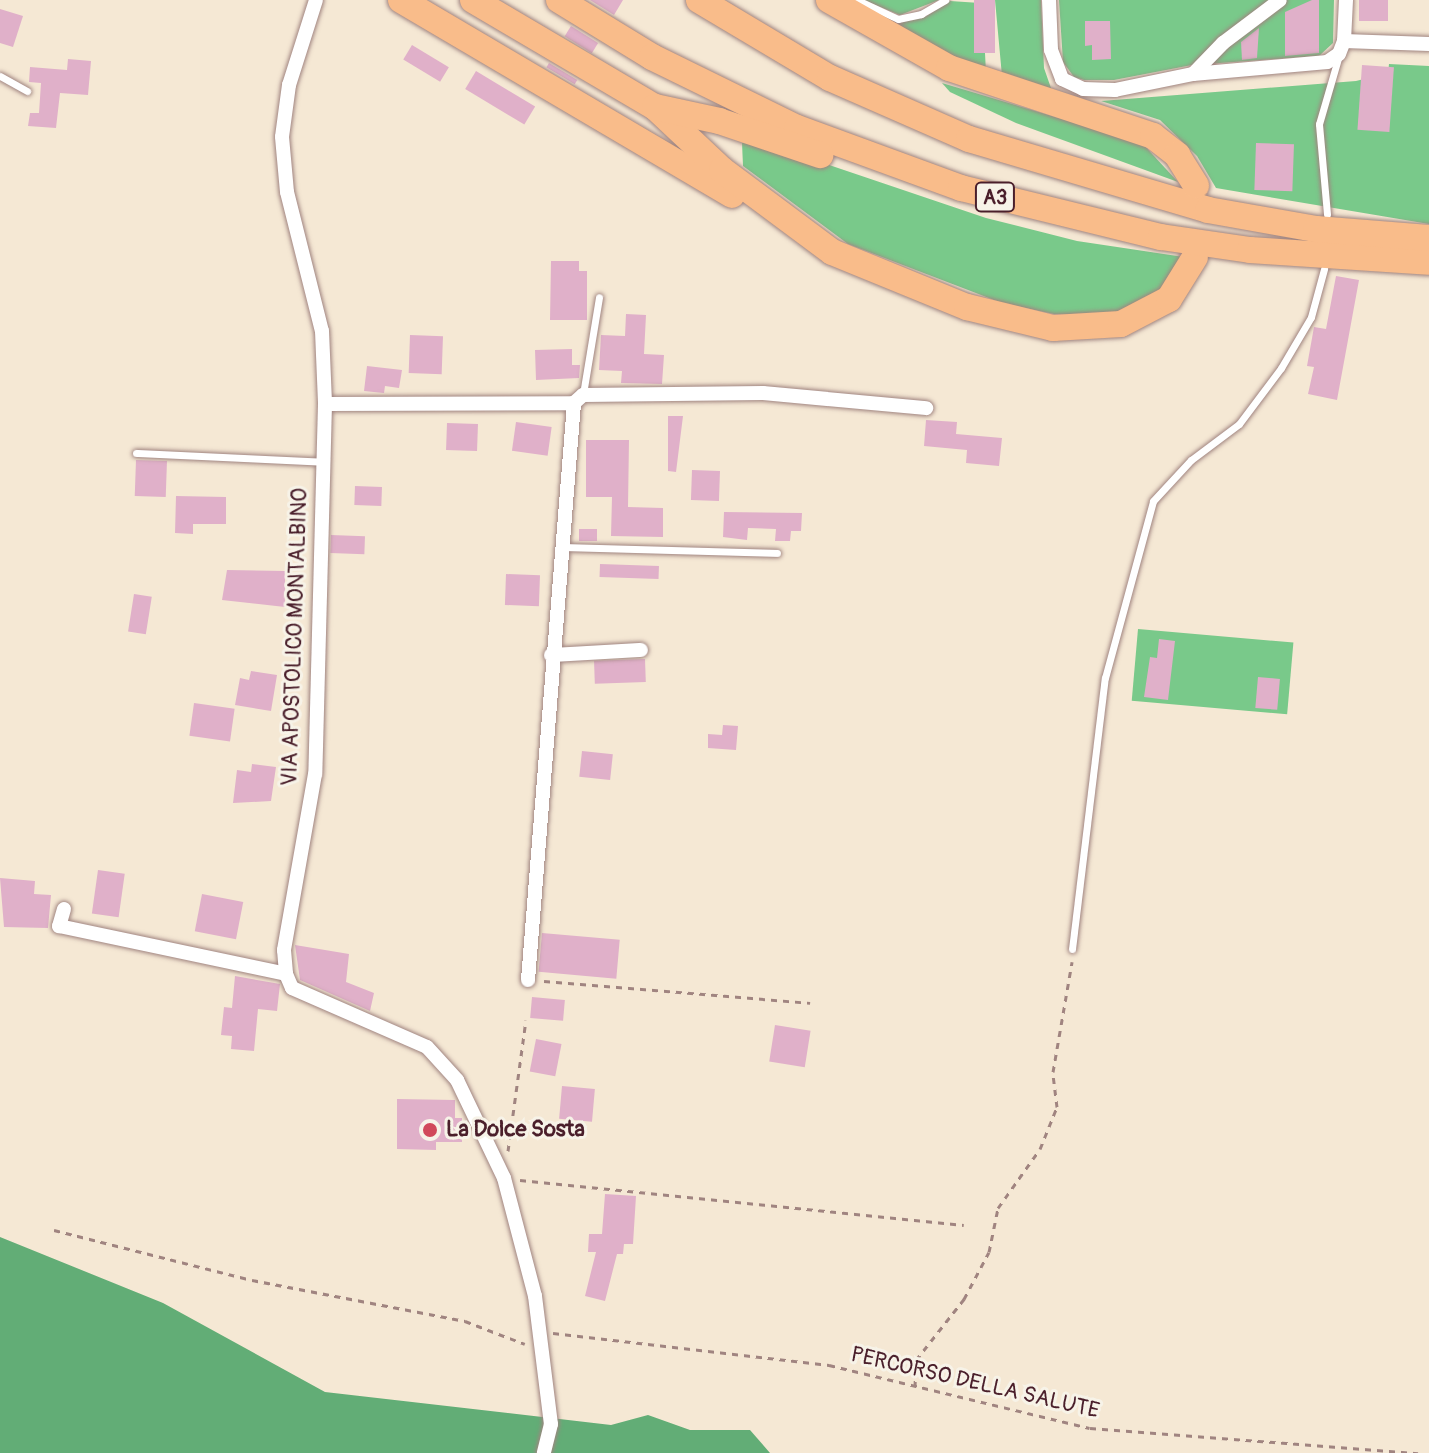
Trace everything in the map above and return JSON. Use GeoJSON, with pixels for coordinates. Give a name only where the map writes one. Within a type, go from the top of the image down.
{"type":"FeatureCollection","features":[{"type":"Feature","properties":{"kind":"highway","name":"A3"},"geometry":{"type":"LineString","coordinates":[[401,0],[832,252],[967,307],[1076,330],[1121,324],[1157,309],[1180,287],[1195,257]]}},
{"type":"Feature","properties":{"kind":"highway","name":"A3"},"geometry":{"type":"LineString","coordinates":[[473,0],[655,107],[722,170],[832,252]]}},
{"type":"Feature","properties":{"kind":"highway","name":"A3"},"geometry":{"type":"LineString","coordinates":[[559,0],[652,57],[797,128],[948,183],[1111,227]]}},
{"type":"Feature","properties":{"kind":"highway","name":"A3"},"geometry":{"type":"LineString","coordinates":[[699,0],[878,103],[1022,156],[1208,210],[1316,229],[1429,238]]}},
{"type":"Feature","properties":{"kind":"highway"},"geometry":{"type":"LineString","coordinates":[[829,0],[964,74],[1153,136],[1177,155],[1196,185]]}},
{"type":"Feature","properties":{"kind":"highway","name":"A3"},"geometry":{"type":"LineString","coordinates":[[655,107],[763,135],[979,208],[1250,250],[1429,262]]}},
{"type":"Feature","properties":{"kind":"street","name":"VIA APOSTOLICO MONTALBINO"},"geometry":{"type":"LineString","coordinates":[[286,974],[284,950],[315,774],[325,404],[322,331],[287,192],[282,137],[289,85],[316,0]]}},
{"type":"Feature","properties":{"kind":"street"},"geometry":{"type":"LineString","coordinates":[[1049,0],[1053,66],[1069,86],[1115,90],[1193,74],[1327,62],[1342,48],[1429,44]]}},
{"type":"Feature","properties":{"kind":"street"},"geometry":{"type":"LineString","coordinates":[[1193,74],[1223,43],[1280,0]]}},
{"type":"Feature","properties":{"kind":"street"},"geometry":{"type":"LineString","coordinates":[[1342,48],[1346,0]]}},
{"type":"Feature","properties":{"kind":"street"},"geometry":{"type":"LineString","coordinates":[[325,404],[763,393],[926,408]]}},
{"type":"Feature","properties":{"kind":"street"},"geometry":{"type":"LineString","coordinates":[[528,980],[551,655],[566,547],[579,399]]}},
{"type":"Feature","properties":{"kind":"street"},"geometry":{"type":"LineString","coordinates":[[551,655],[641,650]]}},
{"type":"Feature","properties":{"kind":"street"},"geometry":{"type":"LineString","coordinates":[[64,909],[59,926],[286,974],[292,988],[427,1047],[457,1080],[504,1178],[541,1332],[551,1424],[544,1453]]}},
{"type":"Feature","properties":{"kind":"lane"},"geometry":{"type":"LineString","coordinates":[[857,0],[898,19],[921,14],[945,0]]}},
{"type":"Feature","properties":{"kind":"lane"},"geometry":{"type":"LineString","coordinates":[[1327,214],[1319,124],[1342,48]]}},
{"type":"Feature","properties":{"kind":"lane"},"geometry":{"type":"LineString","coordinates":[[0,76],[27,91]]}},
{"type":"Feature","properties":{"kind":"lane"},"geometry":{"type":"LineString","coordinates":[[1072,949],[1105,678],[1153,501],[1191,460],[1239,424],[1281,368],[1311,317],[1324,269]]}},
{"type":"Feature","properties":{"kind":"lane"},"geometry":{"type":"LineString","coordinates":[[579,399],[599,297]]}},
{"type":"Feature","properties":{"kind":"lane"},"geometry":{"type":"LineString","coordinates":[[136,453],[325,462]]}},
{"type":"Feature","properties":{"kind":"lane"},"geometry":{"type":"LineString","coordinates":[[566,547],[777,553]]}},
{"type":"Feature","properties":{"kind":"path"},"geometry":{"type":"LineString","coordinates":[[915,1387],[916,1360],[964,1299],[989,1252],[998,1208],[1040,1149],[1057,1107],[1053,1072],[1071,985],[1072,949]]}},
{"type":"Feature","properties":{"kind":"path"},"geometry":{"type":"LineString","coordinates":[[528,980],[810,1003]]}},
{"type":"Feature","properties":{"kind":"path"},"geometry":{"type":"LineString","coordinates":[[526,1020],[504,1178],[964,1225]]}},
{"type":"Feature","properties":{"kind":"path"},"geometry":{"type":"LineString","coordinates":[[54,1230],[252,1280],[465,1321],[544,1352]]}},
{"type":"Feature","properties":{"kind":"path","name":"PERCORSO DELLA SALUTE"},"geometry":{"type":"LineString","coordinates":[[541,1332],[829,1365],[1090,1428],[1418,1453]]}},
{"type":"Feature","properties":{"kind":"green space"},"geometry":{"type":"Polygon","coordinates":[[[863,0],[939,0],[900,15],[863,0]]]}},
{"type":"Feature","properties":{"kind":"green space"},"geometry":{"type":"Polygon","coordinates":[[[995,0],[1041,0],[1044,68],[1052,91],[1002,76],[995,0]]]}},
{"type":"Feature","properties":{"kind":"green space"},"geometry":{"type":"Polygon","coordinates":[[[1059,0],[1334,0],[1333,43],[1319,56],[1192,65],[1114,80],[1084,80],[1074,77],[1063,62],[1059,0]]]}},
{"type":"Feature","properties":{"kind":"green space"},"geometry":{"type":"Polygon","coordinates":[[[950,1],[980,3],[977,53],[985,53],[986,73],[886,23],[925,17],[950,1]]]}},
{"type":"Feature","properties":{"kind":"green space"},"geometry":{"type":"Polygon","coordinates":[[[1389,64],[1429,66],[1429,224],[1216,188],[1197,156],[1160,120],[1101,101],[1356,81],[1388,73],[1389,64]]]}},
{"type":"Feature","properties":{"kind":"green space"},"geometry":{"type":"Polygon","coordinates":[[[942,83],[1142,143],[1178,182],[1016,123],[950,92],[942,83]]]}},
{"type":"Feature","properties":{"kind":"green space"},"geometry":{"type":"Polygon","coordinates":[[[742,143],[767,144],[986,218],[1077,241],[1184,257],[1159,293],[1137,307],[1104,316],[1054,314],[1002,303],[848,244],[743,166],[742,143]]]}},
{"type":"Feature","properties":{"kind":"green space"},"geometry":{"type":"Polygon","coordinates":[[[1138,629],[1293,643],[1287,714],[1132,701],[1138,629]]]}},
{"type":"Feature","properties":{"kind":"green space"},"geometry":{"type":"Polygon","coordinates":[[[0,1237],[163,1303],[325,1392],[611,1425],[648,1415],[690,1430],[750,1430],[770,1453],[0,1453],[0,1237]]]}},
{"type":"Feature","properties":{"kind":"building"},"geometry":{"type":"Polygon","coordinates":[[[590,0],[623,0],[614,15],[590,0]]]}},
{"type":"Feature","properties":{"kind":"building"},"geometry":{"type":"Polygon","coordinates":[[[974,0],[995,0],[995,53],[974,53],[974,0]]]}},
{"type":"Feature","properties":{"kind":"building"},"geometry":{"type":"Polygon","coordinates":[[[1319,0],[1319,53],[1285,56],[1285,12],[1319,0]]]}},
{"type":"Feature","properties":{"kind":"building"},"geometry":{"type":"Polygon","coordinates":[[[1359,0],[1388,0],[1388,21],[1359,21],[1359,0]]]}},
{"type":"Feature","properties":{"kind":"building"},"geometry":{"type":"Polygon","coordinates":[[[0,9],[23,16],[13,47],[0,43],[0,9]]]}},
{"type":"Feature","properties":{"kind":"building"},"geometry":{"type":"Polygon","coordinates":[[[1085,21],[1110,21],[1111,59],[1092,60],[1092,45],[1085,46],[1085,21]]]}},
{"type":"Feature","properties":{"kind":"building"},"geometry":{"type":"Polygon","coordinates":[[[571,26],[598,43],[592,53],[565,36],[571,26]]]}},
{"type":"Feature","properties":{"kind":"building"},"geometry":{"type":"Polygon","coordinates":[[[1259,28],[1257,58],[1242,60],[1241,42],[1259,28]]]}},
{"type":"Feature","properties":{"kind":"building"},"geometry":{"type":"Polygon","coordinates":[[[412,45],[449,67],[440,82],[403,60],[412,45]]]}},
{"type":"Feature","properties":{"kind":"building"},"geometry":{"type":"Polygon","coordinates":[[[68,59],[91,61],[88,95],[60,93],[56,128],[28,126],[30,113],[39,113],[41,83],[29,82],[30,67],[67,70],[68,59]]]}},
{"type":"Feature","properties":{"kind":"building"},"geometry":{"type":"Polygon","coordinates":[[[549,63],[577,80],[575,84],[546,67],[549,63]]]}},
{"type":"Feature","properties":{"kind":"building"},"geometry":{"type":"Polygon","coordinates":[[[1362,65],[1394,67],[1389,132],[1357,130],[1362,65]]]}},
{"type":"Feature","properties":{"kind":"building"},"geometry":{"type":"Polygon","coordinates":[[[476,71],[535,107],[524,125],[465,89],[476,71]]]}},
{"type":"Feature","properties":{"kind":"building"},"geometry":{"type":"Polygon","coordinates":[[[1256,143],[1294,144],[1292,191],[1254,190],[1256,143]]]}},
{"type":"Feature","properties":{"kind":"building"},"geometry":{"type":"Polygon","coordinates":[[[551,261],[579,261],[579,271],[587,271],[587,320],[550,320],[551,261]]]}},
{"type":"Feature","properties":{"kind":"building"},"geometry":{"type":"Polygon","coordinates":[[[1336,276],[1359,280],[1337,400],[1308,394],[1314,367],[1307,366],[1314,327],[1326,329],[1336,276]]]}},
{"type":"Feature","properties":{"kind":"building"},"geometry":{"type":"Polygon","coordinates":[[[626,314],[646,315],[644,354],[664,355],[662,384],[621,383],[622,371],[599,370],[601,335],[625,336],[626,314]]]}},
{"type":"Feature","properties":{"kind":"building"},"geometry":{"type":"Polygon","coordinates":[[[410,335],[443,336],[442,374],[409,373],[410,335]]]}},
{"type":"Feature","properties":{"kind":"building"},"geometry":{"type":"Polygon","coordinates":[[[572,349],[572,365],[580,365],[579,378],[536,380],[535,350],[572,349]]]}},
{"type":"Feature","properties":{"kind":"building"},"geometry":{"type":"Polygon","coordinates":[[[367,366],[402,370],[399,388],[385,386],[384,393],[364,391],[367,366]]]}},
{"type":"Feature","properties":{"kind":"building"},"geometry":{"type":"Polygon","coordinates":[[[668,416],[683,416],[676,472],[668,471],[668,416]]]}},
{"type":"Feature","properties":{"kind":"building"},"geometry":{"type":"Polygon","coordinates":[[[926,420],[957,422],[956,434],[1002,438],[999,466],[966,463],[967,450],[924,446],[926,420]]]}},
{"type":"Feature","properties":{"kind":"building"},"geometry":{"type":"Polygon","coordinates":[[[516,422],[552,427],[548,456],[512,451],[516,422]]]}},
{"type":"Feature","properties":{"kind":"building"},"geometry":{"type":"Polygon","coordinates":[[[447,423],[478,424],[477,451],[446,450],[447,423]]]}},
{"type":"Feature","properties":{"kind":"building"},"geometry":{"type":"Polygon","coordinates":[[[586,440],[629,440],[628,507],[663,508],[663,537],[611,536],[612,497],[586,497],[586,440]]]}},
{"type":"Feature","properties":{"kind":"building"},"geometry":{"type":"Polygon","coordinates":[[[136,460],[167,461],[166,497],[135,496],[136,460]]]}},
{"type":"Feature","properties":{"kind":"building"},"geometry":{"type":"Polygon","coordinates":[[[692,470],[720,471],[719,501],[691,500],[692,470]]]}},
{"type":"Feature","properties":{"kind":"building"},"geometry":{"type":"Polygon","coordinates":[[[355,486],[382,487],[381,506],[354,505],[355,486]]]}},
{"type":"Feature","properties":{"kind":"building"},"geometry":{"type":"Polygon","coordinates":[[[176,496],[226,497],[226,524],[193,524],[193,534],[175,533],[176,496]]]}},
{"type":"Feature","properties":{"kind":"building"},"geometry":{"type":"Polygon","coordinates":[[[724,512],[802,513],[801,531],[791,531],[790,541],[775,541],[776,529],[748,528],[747,540],[723,537],[724,512]]]}},
{"type":"Feature","properties":{"kind":"building"},"geometry":{"type":"Polygon","coordinates":[[[579,529],[597,529],[597,541],[579,541],[579,529]]]}},
{"type":"Feature","properties":{"kind":"building"},"geometry":{"type":"Polygon","coordinates":[[[331,535],[365,536],[364,554],[330,553],[331,535]]]}},
{"type":"Feature","properties":{"kind":"building"},"geometry":{"type":"Polygon","coordinates":[[[600,564],[659,566],[659,579],[600,577],[600,564]]]}},
{"type":"Feature","properties":{"kind":"building"},"geometry":{"type":"Polygon","coordinates":[[[227,570],[285,571],[285,607],[222,600],[227,570]]]}},
{"type":"Feature","properties":{"kind":"building"},"geometry":{"type":"Polygon","coordinates":[[[506,574],[540,575],[539,606],[505,605],[506,574]]]}},
{"type":"Feature","properties":{"kind":"building"},"geometry":{"type":"Polygon","coordinates":[[[134,594],[152,597],[146,634],[128,632],[134,594]]]}},
{"type":"Feature","properties":{"kind":"building"},"geometry":{"type":"Polygon","coordinates":[[[1159,639],[1175,641],[1168,700],[1144,697],[1150,657],[1157,658],[1159,639]]]}},
{"type":"Feature","properties":{"kind":"building"},"geometry":{"type":"Polygon","coordinates":[[[645,659],[646,682],[595,684],[594,661],[645,659]]]}},
{"type":"Feature","properties":{"kind":"building"},"geometry":{"type":"Polygon","coordinates":[[[251,671],[277,675],[271,711],[235,705],[240,678],[249,680],[251,671]]]}},
{"type":"Feature","properties":{"kind":"building"},"geometry":{"type":"Polygon","coordinates":[[[1258,677],[1280,679],[1277,710],[1255,708],[1258,677]]]}},
{"type":"Feature","properties":{"kind":"building"},"geometry":{"type":"Polygon","coordinates":[[[194,703],[235,709],[230,741],[189,736],[194,703]]]}},
{"type":"Feature","properties":{"kind":"building"},"geometry":{"type":"Polygon","coordinates":[[[723,725],[738,726],[736,750],[708,748],[708,734],[722,735],[723,725]]]}},
{"type":"Feature","properties":{"kind":"building"},"geometry":{"type":"Polygon","coordinates":[[[582,751],[613,754],[610,780],[579,777],[582,751]]]}},
{"type":"Feature","properties":{"kind":"building"},"geometry":{"type":"Polygon","coordinates":[[[252,764],[276,767],[271,801],[233,803],[237,770],[251,772],[252,764]]]}},
{"type":"Feature","properties":{"kind":"building"},"geometry":{"type":"Polygon","coordinates":[[[98,870],[125,874],[119,917],[92,914],[98,870]]]}},
{"type":"Feature","properties":{"kind":"building"},"geometry":{"type":"Polygon","coordinates":[[[0,878],[35,881],[34,894],[51,895],[48,928],[4,927],[0,878]]]}},
{"type":"Feature","properties":{"kind":"building"},"geometry":{"type":"Polygon","coordinates":[[[202,894],[243,902],[236,939],[195,931],[202,894]]]}},
{"type":"Feature","properties":{"kind":"building"},"geometry":{"type":"Polygon","coordinates":[[[542,933],[620,940],[616,979],[539,972],[542,933]]]}},
{"type":"Feature","properties":{"kind":"building"},"geometry":{"type":"Polygon","coordinates":[[[295,945],[349,954],[346,982],[374,993],[370,1011],[300,980],[295,945]]]}},
{"type":"Feature","properties":{"kind":"building"},"geometry":{"type":"Polygon","coordinates":[[[235,976],[280,984],[277,1011],[258,1009],[254,1051],[231,1049],[232,1036],[221,1035],[224,1007],[232,1008],[235,976]]]}},
{"type":"Feature","properties":{"kind":"building"},"geometry":{"type":"Polygon","coordinates":[[[532,997],[565,1000],[563,1021],[530,1018],[532,997]]]}},
{"type":"Feature","properties":{"kind":"building"},"geometry":{"type":"Polygon","coordinates":[[[775,1025],[811,1031],[805,1067],[769,1062],[775,1025]]]}},
{"type":"Feature","properties":{"kind":"building"},"geometry":{"type":"Polygon","coordinates":[[[536,1039],[562,1044],[555,1076],[530,1071],[536,1039]]]}},
{"type":"Feature","properties":{"kind":"building"},"geometry":{"type":"Polygon","coordinates":[[[562,1086],[595,1089],[592,1122],[559,1119],[562,1086]]]}},
{"type":"Feature","properties":{"kind":"building","name":"La Dolce Sosta"},"geometry":{"type":"Polygon","coordinates":[[[397,1099],[455,1100],[455,1118],[462,1118],[462,1142],[436,1142],[436,1150],[397,1149],[397,1099]]]}},
{"type":"Feature","properties":{"kind":"building"},"geometry":{"type":"Polygon","coordinates":[[[605,1194],[636,1196],[633,1244],[624,1244],[623,1254],[617,1254],[605,1301],[585,1296],[596,1252],[588,1252],[589,1234],[602,1234],[605,1194]]]}},
{"type":"Feature","properties":{"kind":"place","name":"La Dolce Sosta"},"geometry":{"type":"Point","coordinates":[430,1130]}}]}
